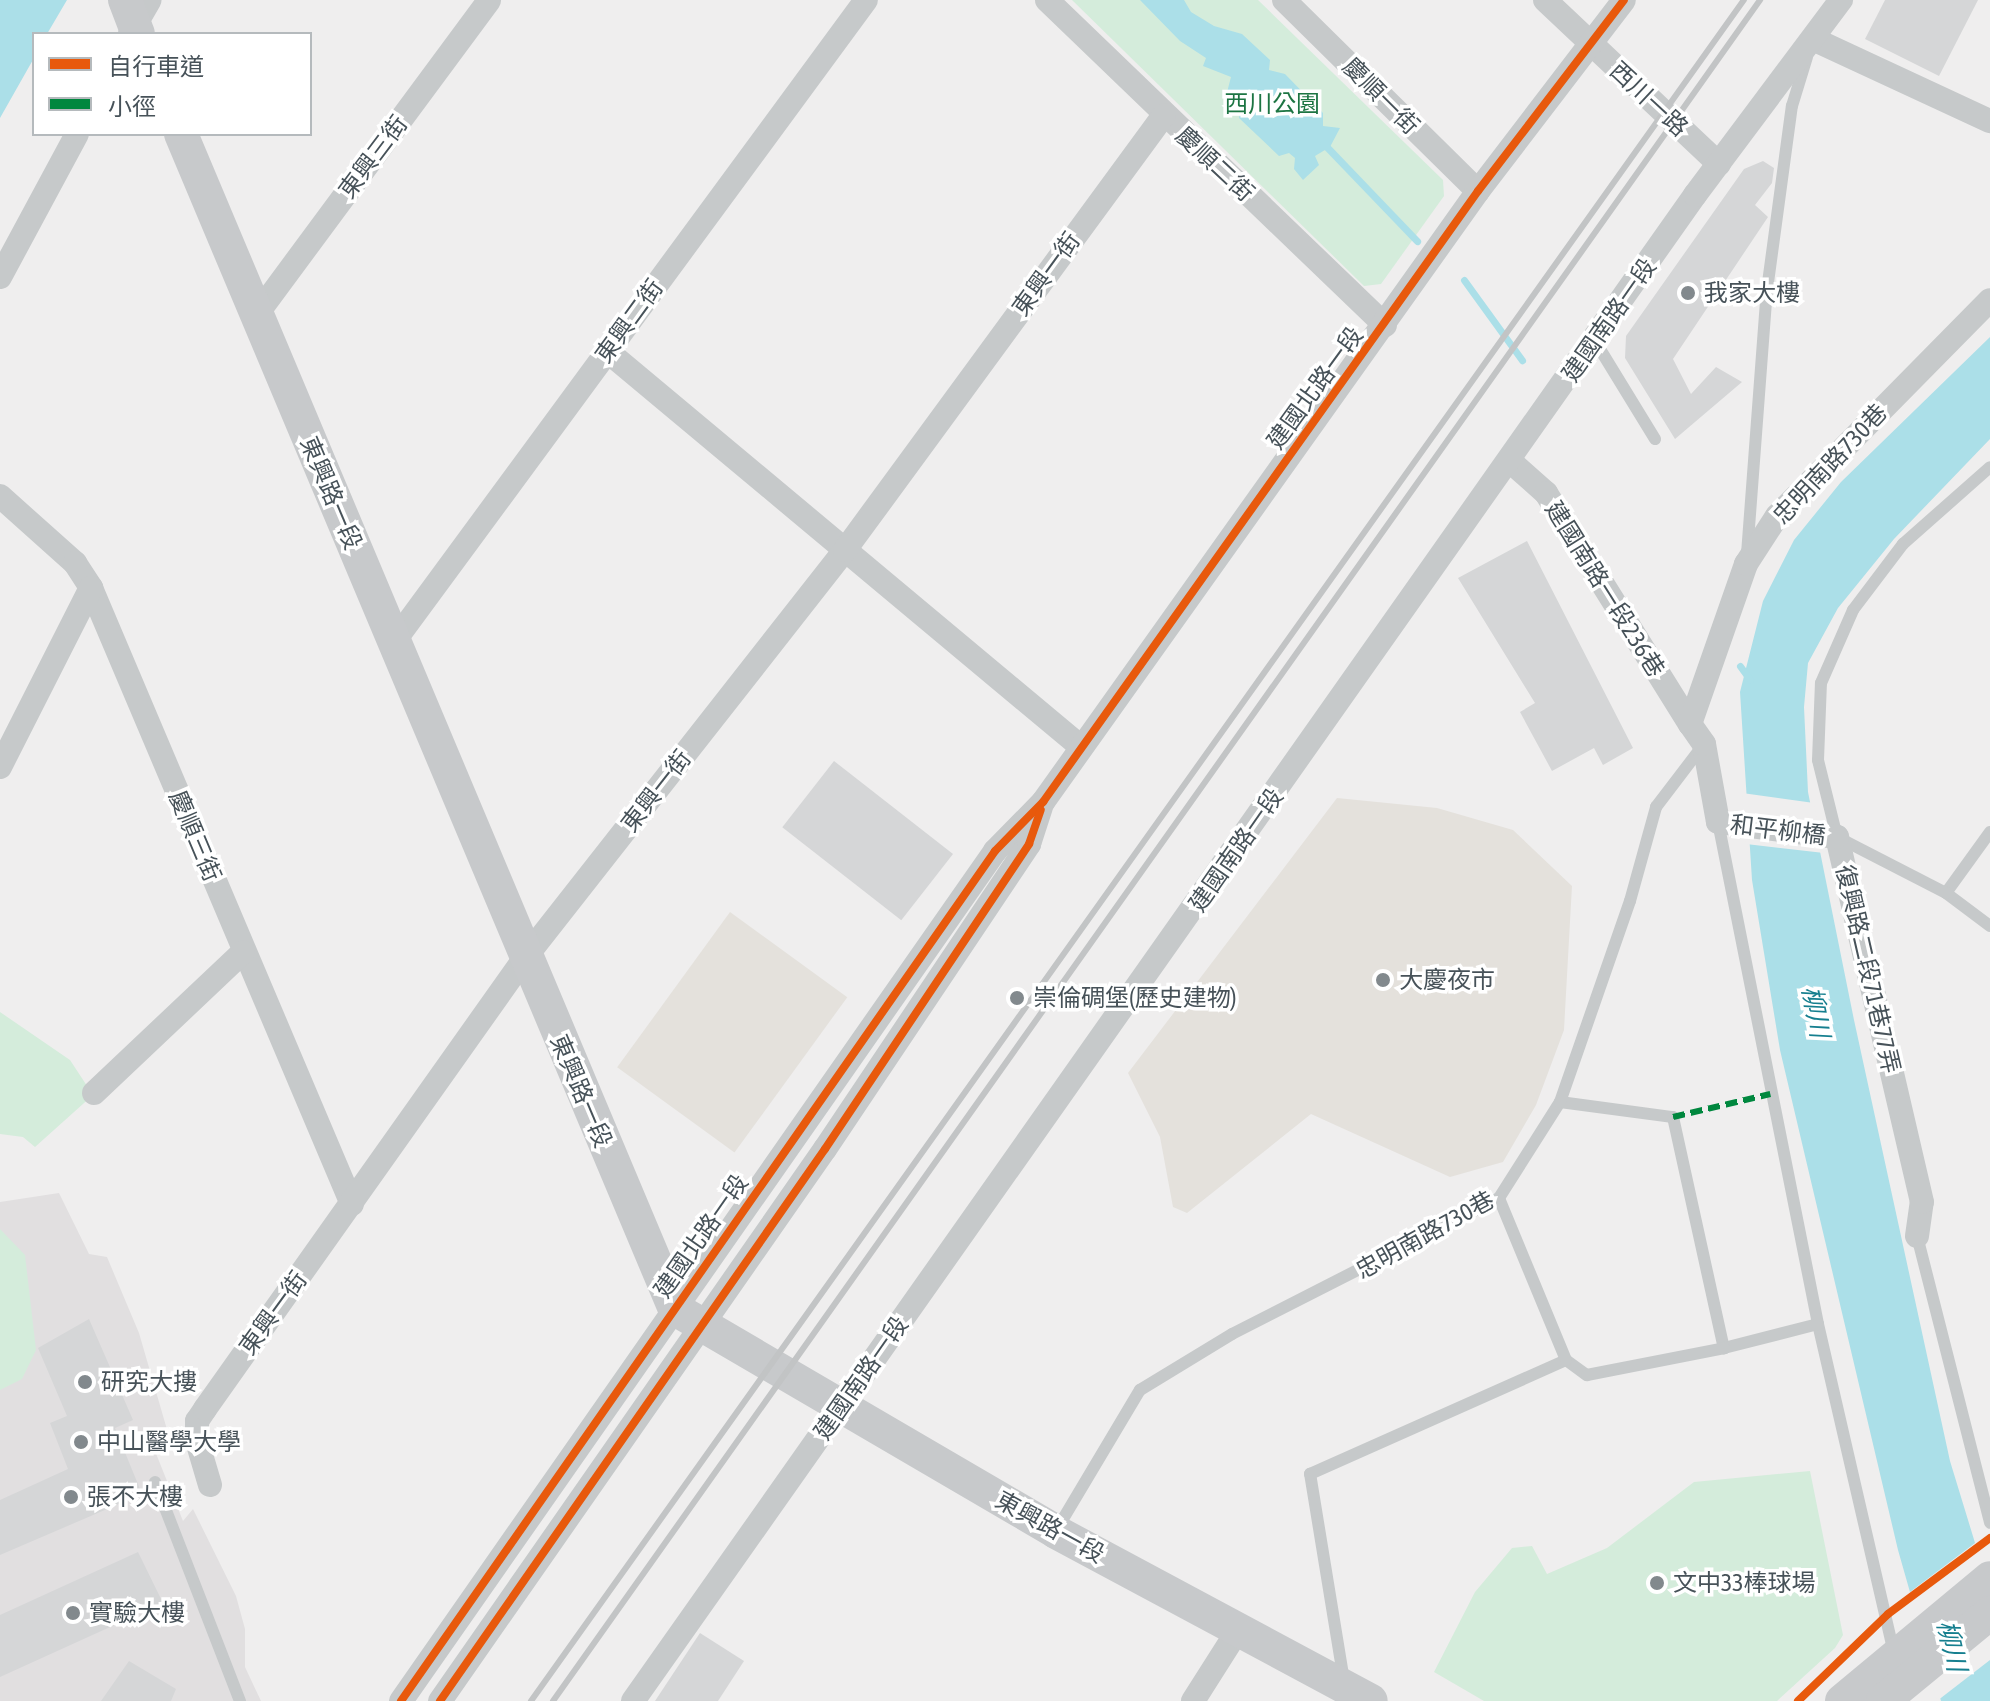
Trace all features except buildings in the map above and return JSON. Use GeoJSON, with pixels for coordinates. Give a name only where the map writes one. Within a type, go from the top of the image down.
{"type":"FeatureCollection","features":[{"type":"Feature","properties":{"kind":"street","name":"東興三街"},"geometry":{"type":"LineString","coordinates":[[257,314],[489,0]]}},
{"type":"Feature","properties":{"kind":"street","name":"東興二街"},"geometry":{"type":"LineString","coordinates":[[393,643],[866,0]]}},
{"type":"Feature","properties":{"kind":"street","name":"慶順二街"},"geometry":{"type":"LineString","coordinates":[[1047,0],[1385,325]]}},
{"type":"Feature","properties":{"kind":"street","name":"慶順一街"},"geometry":{"type":"LineString","coordinates":[[1284,0],[1478,191]]}},
{"type":"Feature","properties":{"kind":"street","name":"西川一路"},"geometry":{"type":"LineString","coordinates":[[1545,0],[1719,164]]}},
{"type":"Feature","properties":{"kind":"street","name":"建國北路一段"},"geometry":{"type":"LineString","coordinates":[[440,1701],[995,851],[1043,802],[1478,191],[1624,0]]}},
{"type":"Feature","properties":{"kind":"street","name":"建國南路一段"},"geometry":{"type":"LineString","coordinates":[[633,1701],[1719,164],[1841,0]]}},
{"type":"Feature","properties":{"kind":"street"},"geometry":{"type":"LineString","coordinates":[[1813,39],[1990,121]]}},
{"type":"Feature","properties":{"kind":"street","name":"東興一街"},"geometry":{"type":"LineString","coordinates":[[210,1485],[197,1421],[524,959],[845,550],[1164,115]]}},
{"type":"Feature","properties":{"kind":"street"},"geometry":{"type":"LineString","coordinates":[[0,277],[76,136]]}},
{"type":"Feature","properties":{"kind":"street","name":"東興路一段"},"geometry":{"type":"LineString","coordinates":[[182,136],[524,959],[689,1318],[1056,1532],[1358,1694]]}},
{"type":"Feature","properties":{"kind":"street","name":"忠明南路730巷"},"geometry":{"type":"LineString","coordinates":[[1729,822],[1697,734],[1746,564],[1777,516],[1990,300]]}},
{"type":"Feature","properties":{"kind":"street"},"geometry":{"type":"LineString","coordinates":[[607,351],[1080,746]]}},
{"type":"Feature","properties":{"kind":"street","name":"建國南路一段236巷"},"geometry":{"type":"LineString","coordinates":[[1511,462],[1546,493],[1697,734]]}},
{"type":"Feature","properties":{"kind":"street","name":"慶順三街"},"geometry":{"type":"LineString","coordinates":[[0,496],[75,563],[91,588],[352,1204]]}},
{"type":"Feature","properties":{"kind":"street"},"geometry":{"type":"LineString","coordinates":[[0,767],[91,588]]}},
{"type":"Feature","properties":{"kind":"street","name":"和平柳橋"},"geometry":{"type":"LineString","coordinates":[[1729,822],[1835,836]]}},
{"type":"Feature","properties":{"kind":"street","name":"復興路二段71巷77弄"},"geometry":{"type":"LineString","coordinates":[[1835,836],[1922,1202],[1917,1236]]}},
{"type":"Feature","properties":{"kind":"street"},"geometry":{"type":"LineString","coordinates":[[94,1093],[243,952]]}},
{"type":"Feature","properties":{"kind":"street","name":"建國北路一段"},"geometry":{"type":"LineString","coordinates":[[401,1701],[689,1318]]}},
{"type":"Feature","properties":{"kind":"street"},"geometry":{"type":"LineString","coordinates":[[1902,1676],[1990,1578]]}},
{"type":"Feature","properties":{"kind":"street"},"geometry":{"type":"LineString","coordinates":[[1842,1701],[1902,1676],[1990,1613]]}},
{"type":"Feature","properties":{"kind":"street"},"geometry":{"type":"LineString","coordinates":[[1193,1701],[1238,1630]]}},
{"type":"Feature","properties":{"kind":"lane"},"geometry":{"type":"LineString","coordinates":[[1746,564],[1767,290],[1792,106],[1813,39]]}},
{"type":"Feature","properties":{"kind":"lane"},"geometry":{"type":"LineString","coordinates":[[1595,341],[1655,439]]}},
{"type":"Feature","properties":{"kind":"lane","name":"復興路二段71巷77弄"},"geometry":{"type":"LineString","coordinates":[[1835,836],[1818,760],[1821,683],[1853,610],[1903,544],[1990,467]]}},
{"type":"Feature","properties":{"kind":"lane","name":"忠明南路730巷"},"geometry":{"type":"LineString","coordinates":[[1056,1532],[1140,1390],[1232,1334],[1499,1198],[1560,1102],[1630,901],[1656,807],[1697,734]]}},
{"type":"Feature","properties":{"kind":"lane"},"geometry":{"type":"LineString","coordinates":[[1729,822],[1818,1324],[1902,1676]]}},
{"type":"Feature","properties":{"kind":"lane"},"geometry":{"type":"LineString","coordinates":[[1946,893],[1990,832]]}},
{"type":"Feature","properties":{"kind":"lane"},"geometry":{"type":"LineString","coordinates":[[1835,836],[1946,893],[1990,926]]}},
{"type":"Feature","properties":{"kind":"lane"},"geometry":{"type":"LineString","coordinates":[[1560,1102],[1673,1117],[1724,1348]]}},
{"type":"Feature","properties":{"kind":"lane"},"geometry":{"type":"LineString","coordinates":[[1499,1198],[1566,1360],[1587,1375],[1724,1348],[1818,1324]]}},
{"type":"Feature","properties":{"kind":"lane","name":"復興路二段71巷77弄"},"geometry":{"type":"LineString","coordinates":[[1917,1236],[1990,1523]]}},
{"type":"Feature","properties":{"kind":"lane"},"geometry":{"type":"LineString","coordinates":[[1358,1694],[1310,1474],[1566,1360]]}},
{"type":"Feature","properties":{"kind":"lane"},"geometry":{"type":"LineString","coordinates":[[155,1482],[240,1701]]}},
{"type":"Feature","properties":{"kind":"shaded area","name":"大慶夜市"},"geometry":{"type":"Polygon","coordinates":[[[1337,798],[1437,808],[1513,830],[1572,886],[1564,1030],[1536,1105],[1503,1162],[1450,1177],[1311,1114],[1187,1213],[1173,1207],[1160,1137],[1128,1073],[1337,798]]]}},
{"type":"Feature","properties":{"kind":"shaded area"},"geometry":{"type":"Polygon","coordinates":[[[730,912],[847,997],[734,1153],[617,1067],[730,912]]]}},
{"type":"Feature","properties":{"kind":"shaded area","name":"中山醫學大學"},"geometry":{"type":"Polygon","coordinates":[[[59,1193],[89,1254],[107,1257],[139,1333],[168,1433],[155,1451],[183,1521],[193,1509],[236,1596],[245,1629],[245,1667],[261,1701],[0,1701],[0,1202],[59,1193]]]}},
{"type":"Feature","properties":{"kind":"green space","name":"西川公園"},"geometry":{"type":"Polygon","coordinates":[[[1072,0],[1258,0],[1443,180],[1444,196],[1381,284],[1364,286],[1072,0]]]}},
{"type":"Feature","properties":{"kind":"green space"},"geometry":{"type":"Polygon","coordinates":[[[0,1012],[70,1060],[93,1095],[35,1147],[23,1137],[0,1134],[0,1012]]]}},
{"type":"Feature","properties":{"kind":"green space"},"geometry":{"type":"Polygon","coordinates":[[[0,1229],[25,1255],[36,1350],[22,1379],[0,1390],[0,1229]]]}},
{"type":"Feature","properties":{"kind":"green space","name":"文中33棒球場"},"geometry":{"type":"Polygon","coordinates":[[[1810,1471],[1843,1635],[1835,1648],[1777,1701],[1484,1701],[1434,1672],[1475,1592],[1512,1548],[1532,1546],[1547,1574],[1607,1548],[1694,1482],[1810,1471]]]}},
{"type":"Feature","properties":{"kind":"water"},"geometry":{"type":"Polygon","coordinates":[[[0,0],[67,0],[48,32],[32,32],[32,62],[0,118],[0,0]]]}},
{"type":"Feature","properties":{"kind":"water"},"geometry":{"type":"Polygon","coordinates":[[[1140,0],[1184,0],[1191,12],[1214,26],[1242,34],[1270,60],[1269,70],[1285,74],[1323,113],[1323,126],[1340,128],[1330,147],[1315,156],[1319,165],[1303,180],[1294,169],[1295,158],[1289,153],[1279,156],[1239,118],[1242,105],[1235,99],[1225,100],[1231,77],[1203,66],[1206,58],[1180,41],[1140,0]]]}},
{"type":"Feature","properties":{"kind":"water","name":"柳川"},"geometry":{"type":"Polygon","coordinates":[[[1990,337],[1990,439],[1894,539],[1838,608],[1808,663],[1804,707],[1808,792],[1854,1020],[1950,1461],[1990,1592],[1990,1701],[1941,1701],[1898,1550],[1780,1050],[1752,880],[1740,692],[1763,601],[1794,540],[1841,482],[1990,337]]]}},
{"type":"Feature","properties":{"kind":"pier"},"geometry":{"type":"Polygon","coordinates":[[[1742,793],[1814,803],[1824,853],[1746,844],[1742,793]]]}},
{"type":"Feature","properties":{"kind":"pier"},"geometry":{"type":"Polygon","coordinates":[[[1979,1540],[1990,1578],[1990,1660],[1937,1701],[1906,1595],[1979,1540]]]}},
{"type":"Feature","properties":{"kind":"waterway"},"geometry":{"type":"LineString","coordinates":[[1323,143],[1417,241]]}},
{"type":"Feature","properties":{"kind":"waterway"},"geometry":{"type":"LineString","coordinates":[[1464,280],[1522,360]]}},
{"type":"Feature","properties":{"kind":"waterway"},"geometry":{"type":"LineString","coordinates":[[1740,666],[1750,680]]}},
{"type":"Feature","properties":{"kind":"railway"},"geometry":{"type":"LineString","coordinates":[[531,1701],[1744,0]]}},
{"type":"Feature","properties":{"kind":"railway"},"geometry":{"type":"LineString","coordinates":[[553,1701],[1760,0]]}},
{"type":"Feature","properties":{"kind":"marked path"},"geometry":{"type":"LineString","coordinates":[[1673,1117],[1770,1094]]}},
{"type":"Feature","properties":{"kind":"cycle path"},"geometry":{"type":"LineString","coordinates":[[401,1701],[995,851],[1043,802],[1478,191],[1624,0]]}},
{"type":"Feature","properties":{"kind":"cycle path"},"geometry":{"type":"LineString","coordinates":[[440,1701],[825,1149],[1029,844],[1041,810]]}},
{"type":"Feature","properties":{"kind":"cycle path"},"geometry":{"type":"LineString","coordinates":[[1798,1701],[1888,1614],[1990,1538]]}},
{"type":"Feature","properties":{"kind":"place","name":"我家大樓"},"geometry":{"type":"Point","coordinates":[1688,293]}},
{"type":"Feature","properties":{"kind":"place","name":"大慶夜市"},"geometry":{"type":"Point","coordinates":[1383,980]}},
{"type":"Feature","properties":{"kind":"place","name":"崇倫碉堡(歷史建物)"},"geometry":{"type":"Point","coordinates":[1017,998]}},
{"type":"Feature","properties":{"kind":"place","name":"研究大摟"},"geometry":{"type":"Point","coordinates":[85,1382]}},
{"type":"Feature","properties":{"kind":"place","name":"中山醫學大學"},"geometry":{"type":"Point","coordinates":[81,1442]}},
{"type":"Feature","properties":{"kind":"place","name":"張不大樓"},"geometry":{"type":"Point","coordinates":[71,1497]}},
{"type":"Feature","properties":{"kind":"place","name":"文中33棒球場"},"geometry":{"type":"Point","coordinates":[1657,1583]}},
{"type":"Feature","properties":{"kind":"place","name":"實驗大樓"},"geometry":{"type":"Point","coordinates":[73,1613]}}]}
